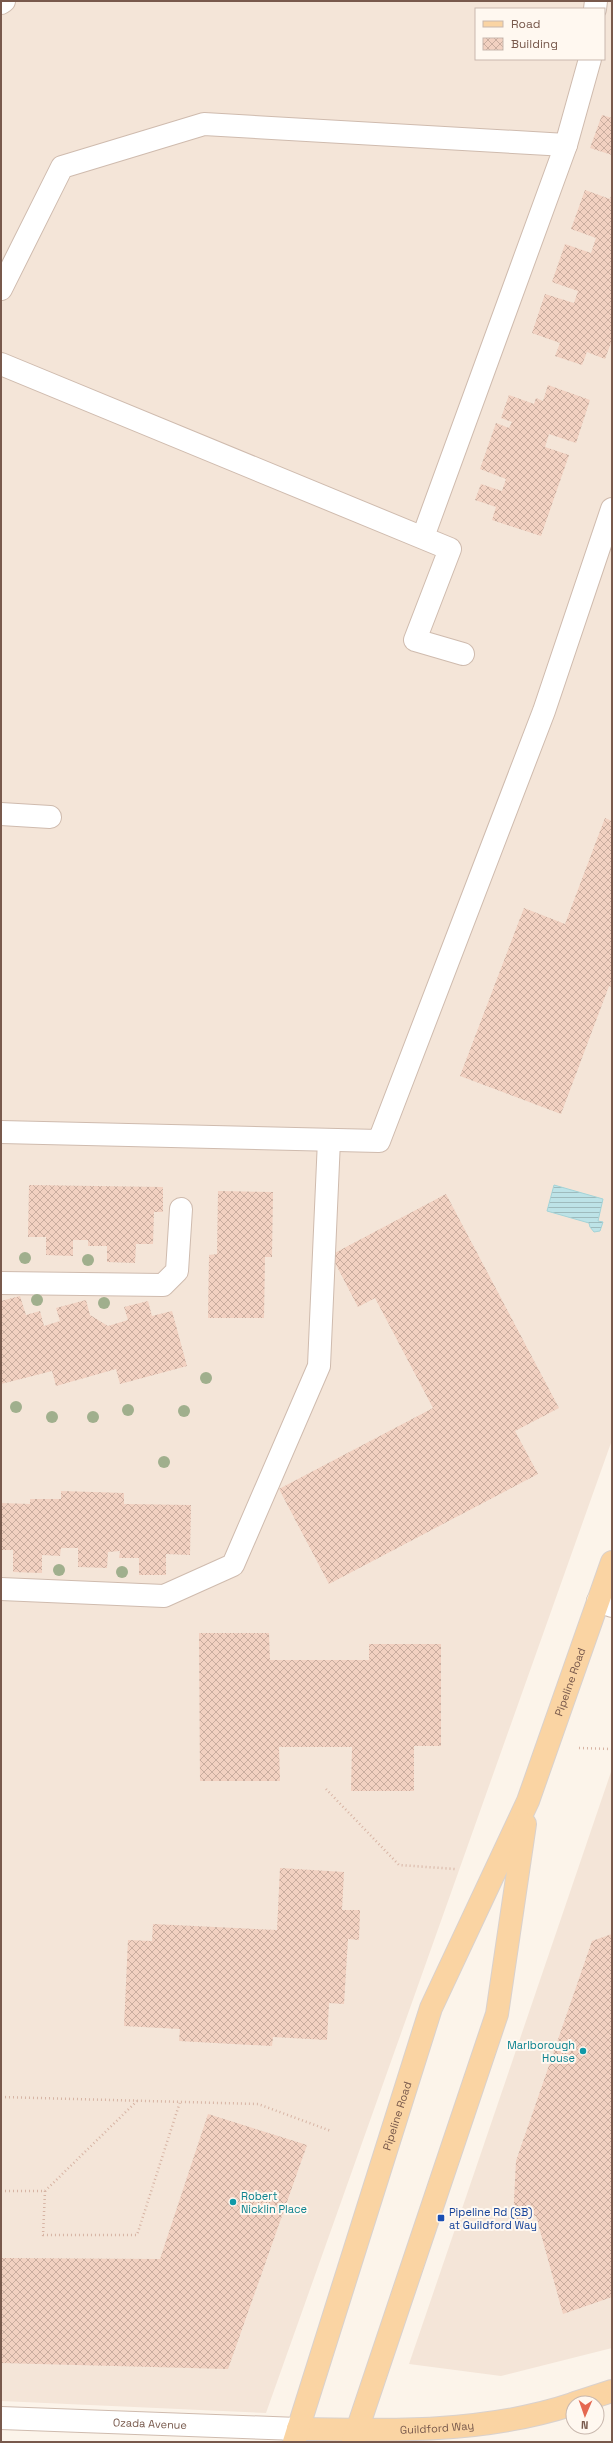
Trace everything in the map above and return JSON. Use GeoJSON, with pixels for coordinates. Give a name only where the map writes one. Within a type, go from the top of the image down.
{"type":"FeatureCollection","features":[{"type":"Feature","properties":{"kind":"main road","name":"Pipeline Road"},"geometry":{"type":"LineString","coordinates":[[296,2436],[432,2008],[528,1801],[605,1604],[612,1562]]}},
{"type":"Feature","properties":{"kind":"main road","name":"Pipeline Road"},"geometry":{"type":"LineString","coordinates":[[355,2436],[498,2014],[528,1801]]}},
{"type":"Feature","properties":{"kind":"main road","name":"Guildford Way"},"geometry":{"type":"LineString","coordinates":[[599,2395],[612,2391]]}},
{"type":"Feature","properties":{"kind":"main road","name":"Guildford Way"},"geometry":{"type":"LineString","coordinates":[[296,2436],[355,2436],[486,2424],[554,2410],[565,2406]]}},
{"type":"Feature","properties":{"kind":"street"},"geometry":{"type":"LineString","coordinates":[[423,538],[566,145],[590,60]]}},
{"type":"Feature","properties":{"kind":"street"},"geometry":{"type":"LineString","coordinates":[[1,289],[62,167],[204,124],[566,145]]}},
{"type":"Feature","properties":{"kind":"street"},"geometry":{"type":"LineString","coordinates":[[1,364],[450,549],[415,640],[463,654]]}},
{"type":"Feature","properties":{"kind":"street"},"geometry":{"type":"LineString","coordinates":[[1,1132],[379,1141],[544,711],[612,510]]}},
{"type":"Feature","properties":{"kind":"street"},"geometry":{"type":"LineString","coordinates":[[1,814],[50,817]]}},
{"type":"Feature","properties":{"kind":"street"},"geometry":{"type":"LineString","coordinates":[[1,1590],[164,1596],[233,1564],[319,1366],[329,1140]]}},
{"type":"Feature","properties":{"kind":"street"},"geometry":{"type":"LineString","coordinates":[[1,1283],[163,1285],[176,1271],[181,1209]]}},
{"type":"Feature","properties":{"kind":"street","name":"Ozada Avenue"},"geometry":{"type":"LineString","coordinates":[[1,2418],[296,2436]]}},
{"type":"Feature","properties":{"kind":"path"},"geometry":{"type":"LineString","coordinates":[[326,1789],[399,1865],[455,1869]]}},
{"type":"Feature","properties":{"kind":"path"},"geometry":{"type":"LineString","coordinates":[[1,2097],[258,2104],[331,2131]]}},
{"type":"Feature","properties":{"kind":"path"},"geometry":{"type":"LineString","coordinates":[[137,2101],[45,2191],[43,2235],[137,2235],[180,2102]]}},
{"type":"Feature","properties":{"kind":"path"},"geometry":{"type":"LineString","coordinates":[[1,2191],[45,2191]]}},
{"type":"Feature","properties":{"kind":"shaded area"},"geometry":{"type":"Polygon","coordinates":[[[1,1],[612,1],[612,1440],[266,2413],[1,2401],[1,1]]]}},
{"type":"Feature","properties":{"kind":"shaded area"},"geometry":{"type":"Polygon","coordinates":[[[612,1769],[612,2348],[501,2376],[409,2364],[612,1769]]]}},
{"type":"Feature","properties":{"kind":"water"},"geometry":{"type":"Polygon","coordinates":[[[554,1185],[603,1199],[598,1221],[603,1222],[600,1231],[594,1232],[589,1223],[547,1211],[554,1185]]]}},
{"type":"Feature","properties":{"kind":"building"},"geometry":{"type":"Polygon","coordinates":[[[602,115],[612,118],[612,155],[590,148],[602,115]]]}},
{"type":"Feature","properties":{"kind":"building"},"geometry":{"type":"Polygon","coordinates":[[[585,190],[610,199],[612,193],[612,340],[605,359],[587,352],[582,365],[555,356],[560,343],[532,333],[545,294],[574,303],[578,291],[552,282],[565,244],[591,253],[596,238],[571,229],[585,190]]]}},
{"type":"Feature","properties":{"kind":"building"},"geometry":{"type":"Polygon","coordinates":[[[548,385],[590,400],[576,443],[549,434],[545,447],[569,455],[541,536],[492,520],[496,507],[475,500],[481,484],[502,491],[506,479],[480,469],[496,423],[509,428],[512,422],[501,418],[509,395],[534,404],[536,398],[543,401],[548,385]]]}},
{"type":"Feature","properties":{"kind":"building"},"geometry":{"type":"Polygon","coordinates":[[[605,818],[612,821],[612,987],[609,986],[561,1114],[460,1076],[524,908],[565,924],[605,818]]]}},
{"type":"Feature","properties":{"kind":"building"},"geometry":{"type":"Polygon","coordinates":[[[29,1185],[163,1187],[163,1212],[154,1212],[153,1244],[136,1244],[135,1263],[107,1262],[107,1246],[88,1246],[88,1240],[73,1240],[73,1256],[46,1255],[46,1237],[28,1237],[29,1185]]]}},
{"type":"Feature","properties":{"kind":"building"},"geometry":{"type":"Polygon","coordinates":[[[218,1191],[273,1192],[272,1257],[265,1257],[264,1318],[208,1318],[209,1255],[217,1254],[218,1191]]]}},
{"type":"Feature","properties":{"kind":"building"},"geometry":{"type":"Polygon","coordinates":[[[446,1194],[559,1408],[515,1431],[538,1474],[329,1584],[279,1489],[433,1408],[375,1298],[358,1307],[331,1255],[446,1194]]]}},
{"type":"Feature","properties":{"kind":"building"},"geometry":{"type":"Polygon","coordinates":[[[20,1296],[26,1315],[40,1311],[44,1326],[60,1321],[56,1308],[86,1300],[90,1315],[108,1326],[128,1320],[124,1307],[148,1301],[152,1316],[172,1311],[187,1366],[120,1384],[116,1369],[56,1386],[52,1371],[1,1384],[1,1301],[20,1296]]]}},
{"type":"Feature","properties":{"kind":"building"},"geometry":{"type":"Polygon","coordinates":[[[61,1491],[124,1493],[124,1504],[191,1505],[190,1555],[166,1554],[166,1575],[139,1575],[139,1558],[119,1558],[120,1551],[108,1552],[107,1568],[78,1567],[78,1548],[61,1548],[60,1556],[42,1555],[42,1573],[13,1572],[13,1550],[1,1550],[1,1503],[30,1504],[30,1499],[61,1499],[61,1491]]]}},
{"type":"Feature","properties":{"kind":"building"},"geometry":{"type":"Polygon","coordinates":[[[199,1633],[269,1633],[270,1660],[369,1660],[369,1644],[441,1644],[441,1746],[414,1746],[414,1791],[351,1791],[352,1747],[279,1747],[280,1781],[200,1781],[199,1633]]]}},
{"type":"Feature","properties":{"kind":"building"},"geometry":{"type":"Polygon","coordinates":[[[280,1868],[344,1872],[342,1910],[360,1910],[359,1940],[348,1939],[344,2004],[329,2003],[327,2040],[273,2037],[272,2046],[179,2041],[180,2029],[124,2026],[128,1940],[152,1941],[153,1924],[277,1930],[280,1868]]]}},
{"type":"Feature","properties":{"kind":"building","name":"Marlborough House"},"geometry":{"type":"Polygon","coordinates":[[[612,1934],[612,2297],[563,2314],[536,2216],[513,2220],[516,2161],[592,1941],[612,1934]]]}},
{"type":"Feature","properties":{"kind":"building","name":"Robert Nicklin Place"},"geometry":{"type":"Polygon","coordinates":[[[208,2114],[307,2145],[228,2369],[1,2363],[1,2258],[160,2259],[208,2114]]]}},
{"type":"Feature","properties":{"kind":"place","name":"Marlborough House"},"geometry":{"type":"Point","coordinates":[583,2051]}},
{"type":"Feature","properties":{"kind":"place","name":"Robert Nicklin Place"},"geometry":{"type":"Point","coordinates":[233,2202]}},
{"type":"Feature","properties":{"kind":"place","name":"Pipeline Rd (SB) at Guildford Way"},"geometry":{"type":"Point","coordinates":[441,2218]}}]}
